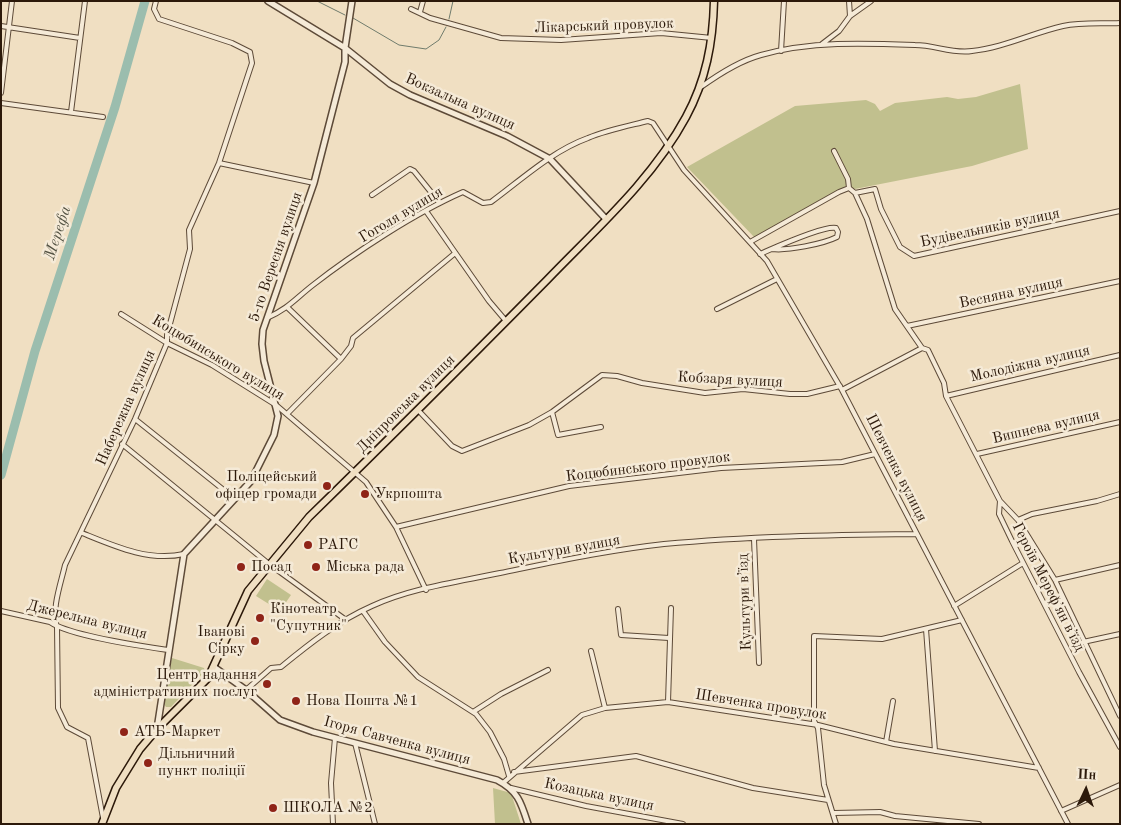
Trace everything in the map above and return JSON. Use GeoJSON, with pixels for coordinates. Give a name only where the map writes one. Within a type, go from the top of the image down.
{"type":"FeatureCollection","features":[{"type":"Feature","properties":{"kind":"highway","name":"Дніпровська вулиця"},"geometry":{"type":"LineString","coordinates":[[102,821],[116,788],[140,749],[157,729],[204,683],[214,667],[244,598],[269,564],[309,518],[606,219],[670,146],[701,87],[708,66],[714,1]]}},
{"type":"Feature","properties":{"kind":"street"},"geometry":{"type":"LineString","coordinates":[[1,93],[12,1]]}},
{"type":"Feature","properties":{"kind":"street"},"geometry":{"type":"LineString","coordinates":[[72,112],[85,1]]}},
{"type":"Feature","properties":{"kind":"street","name":"Набережна вулиця"},"geometry":{"type":"LineString","coordinates":[[102,821],[88,738],[66,727],[58,708],[56,610],[65,566],[135,419],[167,343],[166,335],[190,249],[189,230],[219,163],[252,64],[250,52],[232,43],[159,19],[154,9],[156,1]]}},
{"type":"Feature","properties":{"kind":"street","name":"Вокзальна вулиця"},"geometry":{"type":"LineString","coordinates":[[268,1],[345,48],[390,84],[410,95],[508,136],[550,159],[606,219]]}},
{"type":"Feature","properties":{"kind":"street","name":"5-го Вересня вулиця"},"geometry":{"type":"LineString","coordinates":[[184,554],[255,475],[274,435],[278,416],[264,361],[262,344],[267,318],[314,183],[345,62],[345,48],[352,1]]}},
{"type":"Feature","properties":{"kind":"street"},"geometry":{"type":"LineString","coordinates":[[420,12],[422,1]]}},
{"type":"Feature","properties":{"kind":"street"},"geometry":{"type":"LineString","coordinates":[[780,51],[784,1]]}},
{"type":"Feature","properties":{"kind":"street"},"geometry":{"type":"LineString","coordinates":[[848,1],[850,16]]}},
{"type":"Feature","properties":{"kind":"street"},"geometry":{"type":"LineString","coordinates":[[822,44],[838,31],[850,16],[871,1]]}},
{"type":"Feature","properties":{"kind":"street","name":"Лікарський провулок"},"geometry":{"type":"LineString","coordinates":[[411,9],[430,18],[501,38],[561,40],[667,33],[712,38]]}},
{"type":"Feature","properties":{"kind":"street"},"geometry":{"type":"LineString","coordinates":[[701,87],[728,68],[760,55],[822,44],[918,45],[957,52],[973,51],[1016,42],[1063,26],[1120,23]]}},
{"type":"Feature","properties":{"kind":"street"},"geometry":{"type":"LineString","coordinates":[[1,26],[80,38]]}},
{"type":"Feature","properties":{"kind":"street"},"geometry":{"type":"LineString","coordinates":[[1,102],[103,117]]}},
{"type":"Feature","properties":{"kind":"street","name":"Шевченка вулиця"},"geometry":{"type":"LineString","coordinates":[[550,159],[586,138],[648,121],[653,123],[670,146],[684,170],[760,254],[777,279],[841,388],[1068,824]]}},
{"type":"Feature","properties":{"kind":"street"},"geometry":{"type":"LineString","coordinates":[[834,150],[848,179],[849,188],[855,193]]}},
{"type":"Feature","properties":{"kind":"street","name":"Гоголя вулиця"},"geometry":{"type":"LineString","coordinates":[[267,318],[288,308],[313,285],[372,244],[439,202],[463,192],[484,203],[490,202],[550,159]]}},
{"type":"Feature","properties":{"kind":"street"},"geometry":{"type":"LineString","coordinates":[[219,163],[314,183]]}},
{"type":"Feature","properties":{"kind":"street"},"geometry":{"type":"LineString","coordinates":[[372,194],[410,169],[414,171],[439,202]]}},
{"type":"Feature","properties":{"kind":"street"},"geometry":{"type":"LineString","coordinates":[[750,242],[849,188]]}},
{"type":"Feature","properties":{"kind":"street","name":"Будівельників вулиця"},"geometry":{"type":"LineString","coordinates":[[855,193],[875,189],[881,209],[900,247],[914,256],[1120,211]]}},
{"type":"Feature","properties":{"kind":"street","name":"Героїв Мерефʼян вʼїзд"},"geometry":{"type":"LineString","coordinates":[[855,193],[866,219],[895,309],[922,348],[928,350],[944,384],[946,396],[1000,500],[999,514],[1120,747]]}},
{"type":"Feature","properties":{"kind":"street"},"geometry":{"type":"LineString","coordinates":[[426,211],[454,254],[506,321]]}},
{"type":"Feature","properties":{"kind":"street"},"geometry":{"type":"LineString","coordinates":[[760,254],[772,248],[826,228],[836,228],[838,232],[837,237],[822,242],[790,248],[772,248]]}},
{"type":"Feature","properties":{"kind":"street"},"geometry":{"type":"LineString","coordinates":[[288,414],[341,359],[351,346],[353,338],[454,254]]}},
{"type":"Feature","properties":{"kind":"street"},"geometry":{"type":"LineString","coordinates":[[717,309],[777,279]]}},
{"type":"Feature","properties":{"kind":"street","name":"Весняна вулиця"},"geometry":{"type":"LineString","coordinates":[[907,326],[1120,282]]}},
{"type":"Feature","properties":{"kind":"street"},"geometry":{"type":"LineString","coordinates":[[288,308],[341,359]]}},
{"type":"Feature","properties":{"kind":"street","name":"Коцюбинського вулиця"},"geometry":{"type":"LineString","coordinates":[[121,314],[167,343],[212,365],[276,405],[355,472],[376,495],[396,527],[426,590]]}},
{"type":"Feature","properties":{"kind":"street","name":"Кобзаря вулиця"},"geometry":{"type":"LineString","coordinates":[[418,410],[452,446],[462,451],[529,425],[552,412],[602,375],[618,376],[642,383],[705,393],[743,389],[807,394],[841,388],[922,348]]}},
{"type":"Feature","properties":{"kind":"street","name":"Молодіжна вулиця"},"geometry":{"type":"LineString","coordinates":[[946,396],[1120,355]]}},
{"type":"Feature","properties":{"kind":"street"},"geometry":{"type":"LineString","coordinates":[[552,412],[558,435],[601,427]]}},
{"type":"Feature","properties":{"kind":"street"},"geometry":{"type":"LineString","coordinates":[[135,419],[235,498]]}},
{"type":"Feature","properties":{"kind":"street","name":"Вишнева вулиця"},"geometry":{"type":"LineString","coordinates":[[977,454],[1120,422]]}},
{"type":"Feature","properties":{"kind":"street"},"geometry":{"type":"LineString","coordinates":[[122,444],[269,564],[346,620]]}},
{"type":"Feature","properties":{"kind":"street","name":"Коцюбинського провулок"},"geometry":{"type":"LineString","coordinates":[[396,527],[569,486],[721,468],[842,462],[875,454]]}},
{"type":"Feature","properties":{"kind":"street"},"geometry":{"type":"LineString","coordinates":[[1018,520],[1047,510],[1098,501],[1120,494]]}},
{"type":"Feature","properties":{"kind":"street"},"geometry":{"type":"LineString","coordinates":[[1000,500],[1018,520],[1055,580],[1083,642],[1118,708],[1120,716]]}},
{"type":"Feature","properties":{"kind":"street"},"geometry":{"type":"LineString","coordinates":[[82,532],[133,552],[171,557],[184,554],[157,729]]}},
{"type":"Feature","properties":{"kind":"street","name":"Культури вулиця"},"geometry":{"type":"LineString","coordinates":[[246,690],[271,668],[281,666],[328,631],[363,611],[394,597],[575,558],[663,544],[839,535],[917,534]]}},
{"type":"Feature","properties":{"kind":"street","name":"Культури в’їзд"},"geometry":{"type":"LineString","coordinates":[[754,539],[759,663]]}},
{"type":"Feature","properties":{"kind":"street"},"geometry":{"type":"LineString","coordinates":[[954,606],[1023,563]]}},
{"type":"Feature","properties":{"kind":"street"},"geometry":{"type":"LineString","coordinates":[[1055,580],[1120,565]]}},
{"type":"Feature","properties":{"kind":"street"},"geometry":{"type":"LineString","coordinates":[[618,608],[622,635],[669,638]]}},
{"type":"Feature","properties":{"kind":"street"},"geometry":{"type":"LineString","coordinates":[[668,702],[671,608]]}},
{"type":"Feature","properties":{"kind":"street","name":"Джерельна вулиця"},"geometry":{"type":"LineString","coordinates":[[1,611],[50,622],[57,627],[168,650]]}},
{"type":"Feature","properties":{"kind":"street"},"geometry":{"type":"LineString","coordinates":[[363,611],[385,642],[418,677],[473,712],[490,732],[504,758],[509,776]]}},
{"type":"Feature","properties":{"kind":"street"},"geometry":{"type":"LineString","coordinates":[[836,824],[834,813],[828,800],[816,724],[814,636],[882,639],[962,620]]}},
{"type":"Feature","properties":{"kind":"street"},"geometry":{"type":"LineString","coordinates":[[926,629],[936,751]]}},
{"type":"Feature","properties":{"kind":"street"},"geometry":{"type":"LineString","coordinates":[[1083,642],[1120,634]]}},
{"type":"Feature","properties":{"kind":"street"},"geometry":{"type":"LineString","coordinates":[[591,651],[606,708]]}},
{"type":"Feature","properties":{"kind":"street","name":"Ігоря Савченка вулиця"},"geometry":{"type":"LineString","coordinates":[[214,667],[246,690],[280,720],[335,738],[503,783],[511,788]]}},
{"type":"Feature","properties":{"kind":"street"},"geometry":{"type":"LineString","coordinates":[[473,712],[500,694],[548,670]]}},
{"type":"Feature","properties":{"kind":"street"},"geometry":{"type":"LineString","coordinates":[[886,742],[894,701]]}},
{"type":"Feature","properties":{"kind":"street","name":"Шевченка провулок"},"geometry":{"type":"LineString","coordinates":[[503,783],[574,719],[606,708],[668,702],[816,724],[886,742],[1039,768]]}},
{"type":"Feature","properties":{"kind":"street"},"geometry":{"type":"LineString","coordinates":[[333,824],[331,783],[335,738]]}},
{"type":"Feature","properties":{"kind":"street"},"geometry":{"type":"LineString","coordinates":[[355,743],[375,824]]}},
{"type":"Feature","properties":{"kind":"street"},"geometry":{"type":"LineString","coordinates":[[514,772],[636,756],[753,788],[828,800]]}},
{"type":"Feature","properties":{"kind":"street"},"geometry":{"type":"LineString","coordinates":[[1061,810],[1120,785]]}},
{"type":"Feature","properties":{"kind":"street"},"geometry":{"type":"LineString","coordinates":[[511,788],[521,803],[528,824]]}},
{"type":"Feature","properties":{"kind":"street","name":"Козацька вулиця"},"geometry":{"type":"LineString","coordinates":[[511,788],[662,822],[683,824]]}},
{"type":"Feature","properties":{"kind":"street"},"geometry":{"type":"LineString","coordinates":[[834,813],[880,812],[904,818],[979,824]]}},
{"type":"Feature","properties":{"kind":"shaded area"},"geometry":{"type":"Polygon","coordinates":[[[1020,84],[1028,149],[972,166],[855,189],[848,185],[755,238],[687,167],[795,106],[866,100],[875,104],[880,111],[895,103],[947,97],[958,99],[976,97],[1020,84]]]}},
{"type":"Feature","properties":{"kind":"shaded area"},"geometry":{"type":"Polygon","coordinates":[[[267,579],[291,595],[280,611],[256,596],[267,579]]]}},
{"type":"Feature","properties":{"kind":"shaded area"},"geometry":{"type":"Polygon","coordinates":[[[172,658],[204,668],[205,671],[171,707],[166,707],[163,703],[172,658]]]}},
{"type":"Feature","properties":{"kind":"shaded area"},"geometry":{"type":"Polygon","coordinates":[[[493,788],[511,793],[521,824],[495,824],[493,788]]]}},
{"type":"Feature","properties":{"kind":"waterway","name":"Мерефа"},"geometry":{"type":"LineString","coordinates":[[1,475],[35,351],[115,107],[145,1]]}},
{"type":"Feature","properties":{"kind":"waterway"},"geometry":{"type":"LineString","coordinates":[[317,1],[345,15]]}},
{"type":"Feature","properties":{"kind":"waterway"},"geometry":{"type":"LineString","coordinates":[[449,19],[453,1]]}},
{"type":"Feature","properties":{"kind":"waterway"},"geometry":{"type":"LineString","coordinates":[[353,18],[399,45],[426,49],[439,40],[446,27]]}},
{"type":"Feature","properties":{"kind":"place","name":"Поліцейський офіцер громади"},"geometry":{"type":"Point","coordinates":[327,486]}},
{"type":"Feature","properties":{"kind":"place","name":"Укрпошта"},"geometry":{"type":"Point","coordinates":[365,494]}},
{"type":"Feature","properties":{"kind":"place","name":"РАГС"},"geometry":{"type":"Point","coordinates":[308,545]}},
{"type":"Feature","properties":{"kind":"place","name":"Посад"},"geometry":{"type":"Point","coordinates":[241,567]}},
{"type":"Feature","properties":{"kind":"place","name":"Міська рада"},"geometry":{"type":"Point","coordinates":[316,567]}},
{"type":"Feature","properties":{"kind":"place","name":"Кінотеатр \"Супутник\""},"geometry":{"type":"Point","coordinates":[260,618]}},
{"type":"Feature","properties":{"kind":"place","name":"Іванові Сірку"},"geometry":{"type":"Point","coordinates":[255,641]}},
{"type":"Feature","properties":{"kind":"place","name":"Центр надання адміністративних послуг"},"geometry":{"type":"Point","coordinates":[267,684]}},
{"type":"Feature","properties":{"kind":"place","name":"Нова Пошта №1"},"geometry":{"type":"Point","coordinates":[296,701]}},
{"type":"Feature","properties":{"kind":"place","name":"АТБ-Маркет"},"geometry":{"type":"Point","coordinates":[124,732]}},
{"type":"Feature","properties":{"kind":"place","name":"Дільничний пункт поліції"},"geometry":{"type":"Point","coordinates":[148,763]}},
{"type":"Feature","properties":{"kind":"place","name":"ШКОЛА №2"},"geometry":{"type":"Point","coordinates":[273,808]}}]}
